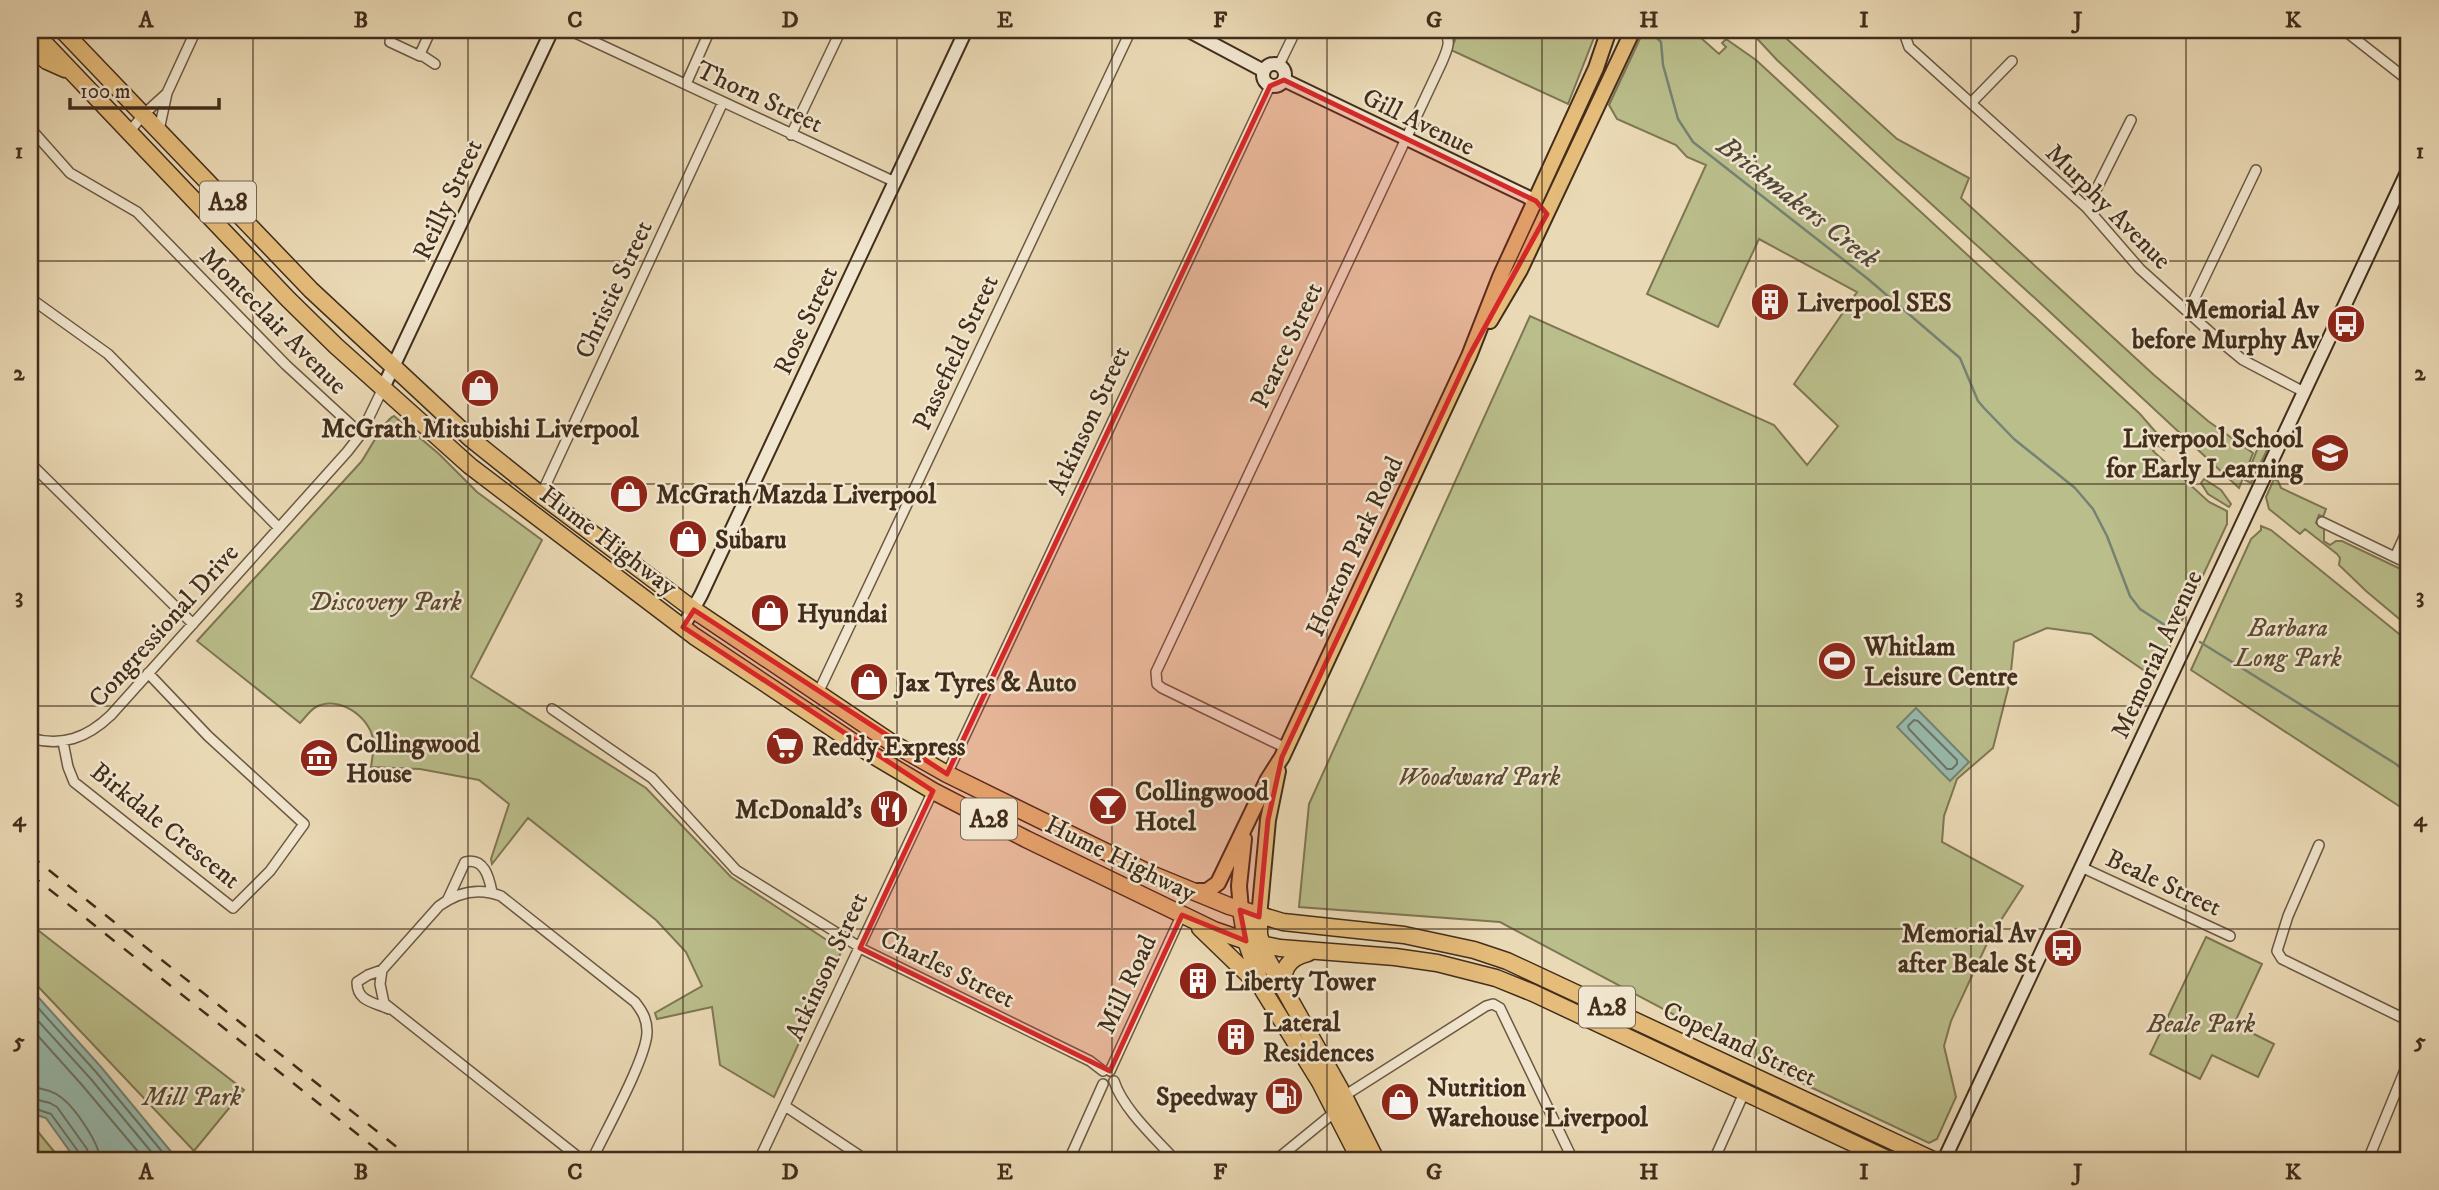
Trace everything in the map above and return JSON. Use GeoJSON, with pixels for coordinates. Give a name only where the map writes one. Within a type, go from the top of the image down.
{"type":"FeatureCollection","features":[{"type":"Feature","properties":{"kind":"highway","name":"Hume Highway"},"geometry":{"type":"LineString","coordinates":[[32,30],[288,299],[383,388],[470,466],[683,627],[871,754],[933,791],[1187,918],[1254,943]]}},
{"type":"Feature","properties":{"kind":"highway","name":"Hume Highway"},"geometry":{"type":"LineString","coordinates":[[62,30],[311,290],[393,368],[470,438],[694,610],[892,743],[947,774],[1187,891],[1241,911]]}},
{"type":"Feature","properties":{"kind":"highway"},"geometry":{"type":"LineString","coordinates":[[30,47],[47,61],[74,73]]}},
{"type":"Feature","properties":{"kind":"highway"},"geometry":{"type":"LineString","coordinates":[[1241,911],[1254,943],[1287,996],[1340,1103],[1360,1160]]}},
{"type":"Feature","properties":{"kind":"highway","name":"Copeland Street"},"geometry":{"type":"LineString","coordinates":[[1241,911],[1307,926],[1404,935],[1474,950],[1507,961],[1933,1160]]}},
{"type":"Feature","properties":{"kind":"highway"},"geometry":{"type":"LineString","coordinates":[[1259,917],[1254,943],[1263,990]]}},
{"type":"Feature","properties":{"kind":"highway"},"geometry":{"type":"LineString","coordinates":[[1187,918],[1263,990],[1376,1160]]}},
{"type":"Feature","properties":{"kind":"highway","name":"Copeland Street"},"geometry":{"type":"LineString","coordinates":[[1254,943],[1315,952],[1417,959],[1496,978],[1889,1160]]}},
{"type":"Feature","properties":{"kind":"highway"},"geometry":{"type":"LineString","coordinates":[[1287,996],[1283,978],[1286,965],[1301,955],[1315,952]]}},
{"type":"Feature","properties":{"kind":"main road","name":"Hoxton Park Road"},"geometry":{"type":"LineString","coordinates":[[1187,891],[1201,892],[1216,885],[1284,752],[1469,355],[1500,276],[1596,68],[1609,30]]}},
{"type":"Feature","properties":{"kind":"main road","name":"Hoxton Park Road"},"geometry":{"type":"LineString","coordinates":[[1469,355],[1520,270],[1633,30]]}},
{"type":"Feature","properties":{"kind":"main road"},"geometry":{"type":"LineString","coordinates":[[1536,201],[1549,208]]}},
{"type":"Feature","properties":{"kind":"main road","name":"Hoxton Park Road"},"geometry":{"type":"LineString","coordinates":[[1259,917],[1268,820],[1284,752]]}},
{"type":"Feature","properties":{"kind":"main road","name":"Hoxton Park Road"},"geometry":{"type":"LineString","coordinates":[[1241,911],[1239,886],[1243,845],[1254,807]]}},
{"type":"Feature","properties":{"kind":"street"},"geometry":{"type":"LineString","coordinates":[[159,130],[167,93],[196,30]]}},
{"type":"Feature","properties":{"kind":"street"},"geometry":{"type":"LineString","coordinates":[[393,30],[390,43],[435,64]]}},
{"type":"Feature","properties":{"kind":"street"},"geometry":{"type":"LineString","coordinates":[[420,56],[431,30]]}},
{"type":"Feature","properties":{"kind":"street","name":"Reilly Street"},"geometry":{"type":"LineString","coordinates":[[383,388],[552,30]]}},
{"type":"Feature","properties":{"kind":"street","name":"Thorn Street"},"geometry":{"type":"LineString","coordinates":[[569,30],[895,181]]}},
{"type":"Feature","properties":{"kind":"street"},"geometry":{"type":"LineString","coordinates":[[686,84],[710,30]]}},
{"type":"Feature","properties":{"kind":"street"},"geometry":{"type":"LineString","coordinates":[[791,135],[841,30]]}},
{"type":"Feature","properties":{"kind":"street","name":"Rose Street"},"geometry":{"type":"LineString","coordinates":[[683,627],[694,610],[966,30]]}},
{"type":"Feature","properties":{"kind":"street","name":"Passefield Street"},"geometry":{"type":"LineString","coordinates":[[818,693],[1131,30]]}},
{"type":"Feature","properties":{"kind":"street"},"geometry":{"type":"LineString","coordinates":[[1187,30],[1264,71]]}},
{"type":"Feature","properties":{"kind":"street"},"geometry":{"type":"LineString","coordinates":[[1279,65],[1296,30]]}},
{"type":"Feature","properties":{"kind":"street","name":"Pearce Street"},"geometry":{"type":"LineString","coordinates":[[1284,752],[1162,688],[1157,684],[1158,666],[1448,48],[1444,30]]}},
{"type":"Feature","properties":{"kind":"street","name":"Murphy Avenue"},"geometry":{"type":"LineString","coordinates":[[1903,30],[1909,47],[2087,208],[2140,269],[2243,360],[2304,392]]}},
{"type":"Feature","properties":{"kind":"street"},"geometry":{"type":"LineString","coordinates":[[2344,30],[2409,81]]}},
{"type":"Feature","properties":{"kind":"street"},"geometry":{"type":"LineString","coordinates":[[1972,102],[2012,61]]}},
{"type":"Feature","properties":{"kind":"street"},"geometry":{"type":"LineString","coordinates":[[1270,65],[1279,65],[1285,72],[1284,80],[1276,86],[1270,86],[1264,80],[1264,71],[1270,65]]}},
{"type":"Feature","properties":{"kind":"street","name":"Gill Avenue"},"geometry":{"type":"LineString","coordinates":[[1284,80],[1406,141],[1536,201]]}},
{"type":"Feature","properties":{"kind":"street","name":"Atkinson Street"},"geometry":{"type":"LineString","coordinates":[[947,774],[1270,86]]}},
{"type":"Feature","properties":{"kind":"street"},"geometry":{"type":"LineString","coordinates":[[131,131],[144,114],[167,93]]}},
{"type":"Feature","properties":{"kind":"street","name":"Christie Street"},"geometry":{"type":"LineString","coordinates":[[541,495],[723,102]]}},
{"type":"Feature","properties":{"kind":"street"},"geometry":{"type":"LineString","coordinates":[[2087,208],[2131,120]]}},
{"type":"Feature","properties":{"kind":"street","name":"Monteclair Avenue"},"geometry":{"type":"LineString","coordinates":[[30,128],[70,173],[144,218],[286,365],[361,434]]}},
{"type":"Feature","properties":{"kind":"street","name":"Memorial Avenue"},"geometry":{"type":"LineString","coordinates":[[1944,1160],[2409,168]]}},
{"type":"Feature","properties":{"kind":"street"},"geometry":{"type":"LineString","coordinates":[[2188,312],[2256,170]]}},
{"type":"Feature","properties":{"kind":"street"},"geometry":{"type":"LineString","coordinates":[[30,298],[108,354],[279,527]]}},
{"type":"Feature","properties":{"kind":"street","name":"Congressional Drive"},"geometry":{"type":"LineString","coordinates":[[30,738],[64,742],[86,735],[98,727],[361,434],[383,388]]}},
{"type":"Feature","properties":{"kind":"street"},"geometry":{"type":"LineString","coordinates":[[30,463],[193,624]]}},
{"type":"Feature","properties":{"kind":"street"},"geometry":{"type":"LineString","coordinates":[[2322,522],[2409,564]]}},
{"type":"Feature","properties":{"kind":"street"},"geometry":{"type":"LineString","coordinates":[[2395,556],[2409,526]]}},
{"type":"Feature","properties":{"kind":"street","name":"Birkdale Crescent"},"geometry":{"type":"LineString","coordinates":[[64,742],[68,767],[74,782],[233,908],[270,871],[304,824],[208,736],[148,673]]}},
{"type":"Feature","properties":{"kind":"street","name":"Charles Street"},"geometry":{"type":"LineString","coordinates":[[552,709],[652,778],[736,870],[860,948],[1107,1071]]}},
{"type":"Feature","properties":{"kind":"street","name":"Atkinson Street"},"geometry":{"type":"LineString","coordinates":[[759,1160],[933,791]]}},
{"type":"Feature","properties":{"kind":"street"},"geometry":{"type":"LineString","coordinates":[[2319,845],[2288,916],[2277,951],[2282,959],[2409,1021]]}},
{"type":"Feature","properties":{"kind":"street"},"geometry":{"type":"LineString","coordinates":[[448,899],[465,862],[472,860],[478,861],[483,867],[492,892]]}},
{"type":"Feature","properties":{"kind":"street","name":"Beale Street"},"geometry":{"type":"LineString","coordinates":[[2081,867],[2230,936]]}},
{"type":"Feature","properties":{"kind":"street"},"geometry":{"type":"LineString","coordinates":[[582,1160],[389,1009],[362,999],[357,992],[357,982],[382,970],[448,899],[469,892],[492,892],[510,902],[635,1002],[646,1021],[647,1043],[642,1056],[592,1160]]}},
{"type":"Feature","properties":{"kind":"street","name":"Mill Road"},"geometry":{"type":"LineString","coordinates":[[1107,1071],[1187,918]]}},
{"type":"Feature","properties":{"kind":"street"},"geometry":{"type":"LineString","coordinates":[[382,970],[381,993],[389,1009]]}},
{"type":"Feature","properties":{"kind":"street"},"geometry":{"type":"LineString","coordinates":[[1276,1160],[1340,1103],[1486,1006],[1493,1004],[1500,1008],[1573,1160]]}},
{"type":"Feature","properties":{"kind":"street"},"geometry":{"type":"LineString","coordinates":[[2368,1160],[2409,1060]]}},
{"type":"Feature","properties":{"kind":"street"},"geometry":{"type":"LineString","coordinates":[[1103,1084],[1100,1078],[1107,1071],[1115,1076],[1117,1092],[1175,1160]]}},
{"type":"Feature","properties":{"kind":"street"},"geometry":{"type":"LineString","coordinates":[[1103,1084],[1109,1085],[1114,1081]]}},
{"type":"Feature","properties":{"kind":"street"},"geometry":{"type":"LineString","coordinates":[[1069,1160],[1103,1084]]}},
{"type":"Feature","properties":{"kind":"street"},"geometry":{"type":"LineString","coordinates":[[1714,1160],[1744,1093]]}},
{"type":"Feature","properties":{"kind":"street"},"geometry":{"type":"LineString","coordinates":[[785,1105],[866,1160]]}},
{"type":"Feature","properties":{"kind":"highlighted area"},"geometry":{"type":"Polygon","coordinates":[[[1284,80],[1536,201],[1547,214],[1469,356],[1282,757],[1268,820],[1259,917],[1240,910],[1246,941],[1182,915],[1110,1071],[860,948],[933,791],[683,627],[694,610],[947,774],[1270,86],[1284,80]]]}},
{"type":"Feature","properties":{"kind":"green space"},"geometry":{"type":"Polygon","coordinates":[[[1459,30],[1597,30],[1568,104],[1451,50],[1459,30]]]}},
{"type":"Feature","properties":{"kind":"green space","name":"Woodward Park"},"geometry":{"type":"Polygon","coordinates":[[[1644,30],[1692,30],[1719,54],[1726,47],[1722,43],[1726,39],[1756,60],[2140,414],[2168,446],[2164,450],[2158,445],[2153,451],[2209,502],[2227,511],[2227,524],[2155,678],[2091,634],[2047,628],[2014,642],[2010,681],[1993,748],[1957,779],[1944,816],[1942,842],[2023,886],[1990,937],[1951,1021],[1944,1046],[1956,1097],[1937,1139],[1929,1143],[1806,1085],[1500,922],[1299,907],[1309,804],[1530,316],[1774,425],[1807,465],[1838,426],[1794,384],[1857,292],[1759,239],[1718,327],[1647,294],[1706,165],[1687,157],[1676,145],[1617,119],[1609,105],[1644,30]]]}},
{"type":"Feature","properties":{"kind":"green space"},"geometry":{"type":"Polygon","coordinates":[[[1749,30],[1777,30],[1897,139],[1969,178],[1961,198],[2154,375],[2208,421],[2253,453],[2239,488],[1895,171],[1777,60],[1749,30]]]}},
{"type":"Feature","properties":{"kind":"green space","name":"Discovery Park"},"geometry":{"type":"Polygon","coordinates":[[[394,416],[439,454],[477,492],[542,540],[471,677],[646,788],[731,877],[842,950],[774,1097],[720,1065],[712,1007],[657,1019],[655,1013],[702,986],[686,952],[656,920],[528,818],[492,864],[491,859],[509,804],[479,780],[420,769],[371,767],[373,739],[366,723],[351,710],[325,704],[314,708],[300,723],[197,641],[361,462],[381,429],[394,416]]]}},
{"type":"Feature","properties":{"kind":"green space"},"geometry":{"type":"Polygon","coordinates":[[[2261,440],[2270,444],[2251,483],[2245,480],[2261,440]]]}},
{"type":"Feature","properties":{"kind":"green space"},"geometry":{"type":"Polygon","coordinates":[[[2204,479],[2221,490],[2231,504],[2229,507],[2208,494],[2201,483],[2204,479]]]}},
{"type":"Feature","properties":{"kind":"green space","name":"Barbara Long Park"},"geometry":{"type":"Polygon","coordinates":[[[2274,479],[2281,488],[2326,509],[2323,517],[2319,515],[2316,523],[2324,529],[2324,541],[2330,545],[2342,541],[2409,573],[2409,627],[2339,565],[2340,558],[2337,554],[2305,529],[2300,534],[2269,509],[2266,497],[2274,479]]]}},
{"type":"Feature","properties":{"kind":"green space","name":"Barbara Long Park"},"geometry":{"type":"Polygon","coordinates":[[[2261,526],[2271,530],[2409,642],[2409,815],[2191,670],[2251,539],[2261,530],[2261,526]]]}},
{"type":"Feature","properties":{"kind":"green space","name":"Mill Park"},"geometry":{"type":"Polygon","coordinates":[[[30,924],[244,1090],[194,1151],[30,978],[30,924]]]}},
{"type":"Feature","properties":{"kind":"green space","name":"Beale Park"},"geometry":{"type":"Polygon","coordinates":[[[2206,937],[2262,964],[2234,1024],[2274,1044],[2258,1077],[2212,1055],[2200,1079],[2150,1054],[2206,937]]]}},
{"type":"Feature","properties":{"kind":"green space"},"geometry":{"type":"Polygon","coordinates":[[[30,1122],[61,1160],[30,1160],[30,1122]]]}},
{"type":"Feature","properties":{"kind":"water"},"geometry":{"type":"Polygon","coordinates":[[[1916,708],[1969,762],[1950,781],[1897,727],[1916,708]]]}},
{"type":"Feature","properties":{"kind":"water"},"geometry":{"type":"Polygon","coordinates":[[[30,988],[101,1067],[178,1160],[76,1160],[46,1118],[30,1113],[30,988]]]}},
{"type":"Feature","properties":{"kind":"waterway","name":"Brickmakers Creek"},"geometry":{"type":"LineString","coordinates":[[1649,30],[1661,42],[1663,65],[1678,119],[1693,142],[1868,279],[1960,358],[1978,401],[1984,408],[2014,439],[2075,488],[2093,509],[2107,536],[2130,596],[2140,609],[2174,631]]}},
{"type":"Feature","properties":{"kind":"waterway","name":"Brickmakers Creek"},"geometry":{"type":"LineString","coordinates":[[2200,642],[2396,764],[2409,775]]}},
{"type":"Feature","properties":{"kind":"railway"},"geometry":{"type":"LineString","coordinates":[[30,855],[413,1160]]}},
{"type":"Feature","properties":{"kind":"railway"},"geometry":{"type":"LineString","coordinates":[[30,874],[390,1160]]}},
{"type":"Feature","properties":{"kind":"place","name":"Liverpool SES"},"geometry":{"type":"Point","coordinates":[1770,302]}},
{"type":"Feature","properties":{"kind":"place","name":"Memorial Av before Murphy Av"},"geometry":{"type":"Point","coordinates":[2346,324]}},
{"type":"Feature","properties":{"kind":"place","name":"McGrath Mitsubishi Liverpool"},"geometry":{"type":"Point","coordinates":[480,388]}},
{"type":"Feature","properties":{"kind":"place","name":"Liverpool School for Early Learning"},"geometry":{"type":"Point","coordinates":[2330,453]}},
{"type":"Feature","properties":{"kind":"place","name":"McGrath Mazda Liverpool"},"geometry":{"type":"Point","coordinates":[629,494]}},
{"type":"Feature","properties":{"kind":"place","name":"Subaru"},"geometry":{"type":"Point","coordinates":[688,539]}},
{"type":"Feature","properties":{"kind":"place","name":"Hyundai"},"geometry":{"type":"Point","coordinates":[770,613]}},
{"type":"Feature","properties":{"kind":"place","name":"Whitlam Leisure Centre"},"geometry":{"type":"Point","coordinates":[1837,661]}},
{"type":"Feature","properties":{"kind":"place","name":"Jax Tyres & Auto"},"geometry":{"type":"Point","coordinates":[869,682]}},
{"type":"Feature","properties":{"kind":"place","name":"Reddy Express"},"geometry":{"type":"Point","coordinates":[785,746]}},
{"type":"Feature","properties":{"kind":"place","name":"Collingwood House"},"geometry":{"type":"Point","coordinates":[319,758]}},
{"type":"Feature","properties":{"kind":"place","name":"Collingwood Hotel"},"geometry":{"type":"Point","coordinates":[1108,806]}},
{"type":"Feature","properties":{"kind":"place","name":"McDonald's"},"geometry":{"type":"Point","coordinates":[889,809]}},
{"type":"Feature","properties":{"kind":"place","name":"Memorial Av after Beale St"},"geometry":{"type":"Point","coordinates":[2063,948]}},
{"type":"Feature","properties":{"kind":"place","name":"Liberty Tower"},"geometry":{"type":"Point","coordinates":[1198,981]}},
{"type":"Feature","properties":{"kind":"place","name":"Lateral Residences"},"geometry":{"type":"Point","coordinates":[1236,1037]}},
{"type":"Feature","properties":{"kind":"place","name":"Speedway"},"geometry":{"type":"Point","coordinates":[1284,1096]}},
{"type":"Feature","properties":{"kind":"place","name":"Nutrition Warehouse Liverpool"},"geometry":{"type":"Point","coordinates":[1400,1102]}}]}
